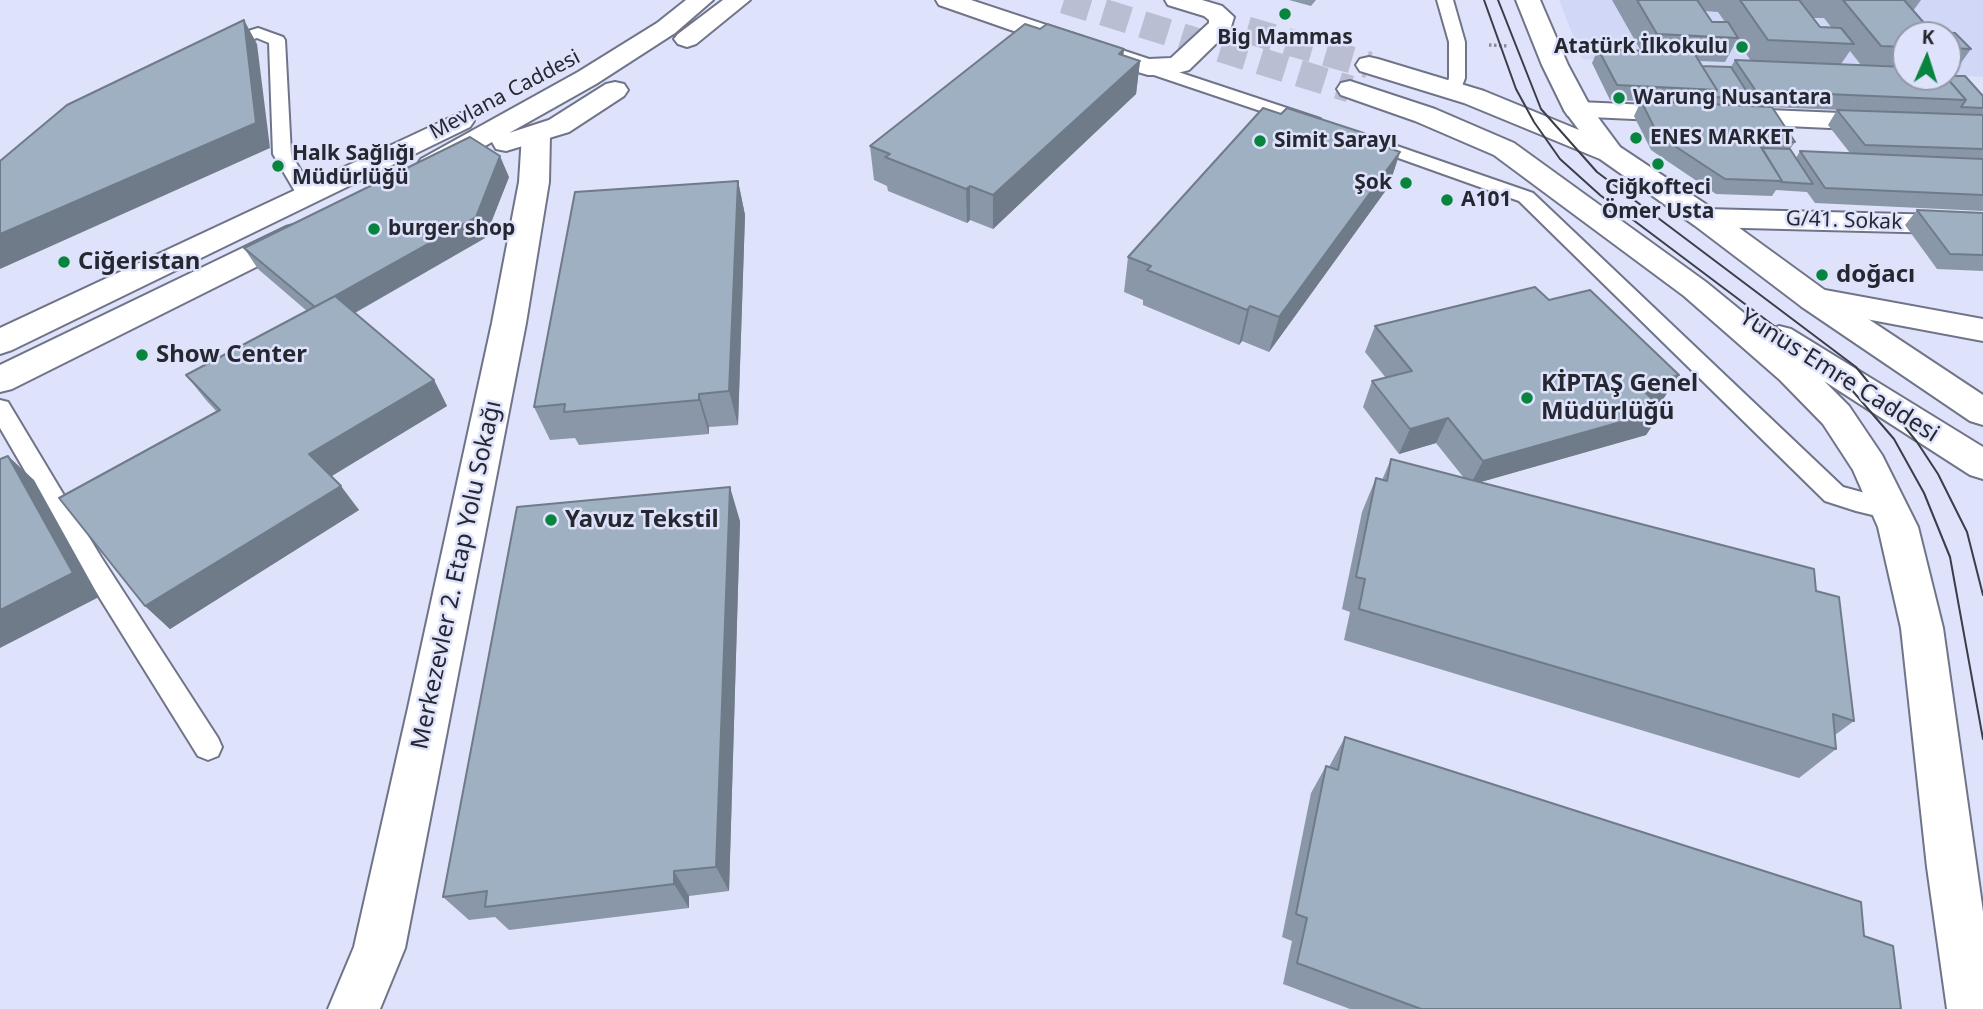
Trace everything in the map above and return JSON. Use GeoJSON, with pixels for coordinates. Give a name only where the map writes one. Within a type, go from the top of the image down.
{"type":"FeatureCollection","features":[{"type":"Feature","properties":{"kind":"main road","name":"Mevlana Caddesi"},"geometry":{"type":"LineString","coordinates":[[0,380],[314,209],[473,114],[563,66],[663,0]]}},
{"type":"Feature","properties":{"kind":"main road"},"geometry":{"type":"LineString","coordinates":[[453,154],[587,78],[666,28],[701,0]]}},
{"type":"Feature","properties":{"kind":"main road"},"geometry":{"type":"LineString","coordinates":[[453,154],[536,135],[559,126],[605,97],[738,0]]}},
{"type":"Feature","properties":{"kind":"main road"},"geometry":{"type":"LineString","coordinates":[[948,0],[1149,67],[1180,64],[1221,25],[1222,17],[1213,11],[1177,0]]}},
{"type":"Feature","properties":{"kind":"main road"},"geometry":{"type":"LineString","coordinates":[[1528,0],[1547,47],[1578,110],[1610,153]]}},
{"type":"Feature","properties":{"kind":"main road"},"geometry":{"type":"LineString","coordinates":[[1369,65],[1453,90],[1610,153]]}},
{"type":"Feature","properties":{"kind":"main road"},"geometry":{"type":"LineString","coordinates":[[1350,89],[1436,119],[1504,149],[1695,289],[1792,371],[1836,415],[1870,465],[1898,527],[1922,628],[1951,867],[1973,1009]]}},
{"type":"Feature","properties":{"kind":"main road"},"geometry":{"type":"LineString","coordinates":[[1578,110],[1983,127]]}},
{"type":"Feature","properties":{"kind":"main road","name":"Merkezevler 2. Etap Yolu Sokağı"},"geometry":{"type":"LineString","coordinates":[[354,1009],[379,948],[430,708],[509,323],[534,182],[536,135]]}},
{"type":"Feature","properties":{"kind":"main road","name":"Yunus Emre Caddesi"},"geometry":{"type":"LineString","coordinates":[[1610,153],[1705,218],[1814,299],[1983,411]]}},
{"type":"Feature","properties":{"kind":"main road","name":"Mevlana Caddesi"},"geometry":{"type":"LineString","coordinates":[[357,203],[453,154]]}},
{"type":"Feature","properties":{"kind":"main road","name":"Mevlana Caddesi"},"geometry":{"type":"LineString","coordinates":[[0,342],[314,209]]}},
{"type":"Feature","properties":{"kind":"main road","name":"G/41. Sokak"},"geometry":{"type":"LineString","coordinates":[[1705,218],[1983,225]]}},
{"type":"Feature","properties":{"kind":"main road","name":"Yunus Emre Caddesi"},"geometry":{"type":"LineString","coordinates":[[1695,289],[1775,335],[1983,465]]}},
{"type":"Feature","properties":{"kind":"main road"},"geometry":{"type":"LineString","coordinates":[[1814,299],[1983,330]]}},
{"type":"Feature","properties":{"kind":"lane"},"geometry":{"type":"LineString","coordinates":[[1445,0],[1457,42],[1457,78],[1453,90]]}},
{"type":"Feature","properties":{"kind":"lane"},"geometry":{"type":"LineString","coordinates":[[203,53],[223,43],[258,33],[277,40],[282,154],[314,209]]}},
{"type":"Feature","properties":{"kind":"lane"},"geometry":{"type":"LineString","coordinates":[[1149,67],[1328,128]]}},
{"type":"Feature","properties":{"kind":"lane"},"geometry":{"type":"LineString","coordinates":[[1353,136],[1507,188],[1526,197],[1834,494],[1889,509]]}},
{"type":"Feature","properties":{"kind":"lane"},"geometry":{"type":"LineString","coordinates":[[0,408],[92,564],[208,747]]}},
{"type":"Feature","properties":{"kind":"path"},"geometry":{"type":"LineString","coordinates":[[1457,42],[1547,47]]}},
{"type":"Feature","properties":{"kind":"shaded area","name":"Atatürk İlkokulu"},"geometry":{"type":"Polygon","coordinates":[[[1559,0],[1983,0],[1983,77],[1962,76],[1962,21],[1892,21],[1892,73],[1582,59],[1559,0]]]}},
{"type":"Feature","properties":{"kind":"building"},"geometry":{"type":"Polygon","coordinates":[[[1637,0],[1697,0],[1712,22],[1728,22],[1738,38],[1657,34],[1637,0]]]}},
{"type":"Feature","properties":{"kind":"building"},"geometry":{"type":"Polygon","coordinates":[[[1740,0],[1799,0],[1820,27],[1841,28],[1854,44],[1768,40],[1740,0]]]}},
{"type":"Feature","properties":{"kind":"building"},"geometry":{"type":"Polygon","coordinates":[[[1843,0],[1904,0],[1922,21],[1892,21],[1892,46],[1881,46],[1843,0]]]}},
{"type":"Feature","properties":{"kind":"building"},"geometry":{"type":"Polygon","coordinates":[[[244,20],[256,123],[0,234],[0,161],[67,105],[244,20]]]}},
{"type":"Feature","properties":{"kind":"building"},"geometry":{"type":"Polygon","coordinates":[[[1025,24],[1040,29],[1047,24],[1124,49],[1119,54],[1140,61],[993,195],[970,186],[966,189],[885,157],[890,154],[870,146],[1025,24]]]}},
{"type":"Feature","properties":{"kind":"building"},"geometry":{"type":"Polygon","coordinates":[[[1962,40],[1971,49],[1962,49],[1962,40]]]}},
{"type":"Feature","properties":{"kind":"building"},"geometry":{"type":"Polygon","coordinates":[[[1598,49],[1694,53],[1717,90],[1617,85],[1598,49]]]}},
{"type":"Feature","properties":{"kind":"building"},"geometry":{"type":"Polygon","coordinates":[[[1735,60],[1892,66],[1892,91],[1958,91],[1966,100],[1756,91],[1735,60]]]}},
{"type":"Feature","properties":{"kind":"building"},"geometry":{"type":"Polygon","coordinates":[[[1702,66],[1731,67],[1751,98],[1713,97],[1717,90],[1702,66]]]}},
{"type":"Feature","properties":{"kind":"building"},"geometry":{"type":"Polygon","coordinates":[[[1962,76],[1983,96],[1983,108],[1961,107],[1966,100],[1958,91],[1962,91],[1962,76]]]}},
{"type":"Feature","properties":{"kind":"building"},"geometry":{"type":"Polygon","coordinates":[[[1641,101],[1772,107],[1795,142],[1757,141],[1782,181],[1725,179],[1658,135],[1641,101]]]}},
{"type":"Feature","properties":{"kind":"building"},"geometry":{"type":"Polygon","coordinates":[[[1263,108],[1281,114],[1287,108],[1379,138],[1375,143],[1400,152],[1279,317],[1250,306],[1247,310],[1147,270],[1151,266],[1128,257],[1263,108]]]}},
{"type":"Feature","properties":{"kind":"building"},"geometry":{"type":"Polygon","coordinates":[[[1837,110],[1983,115],[1983,149],[1865,145],[1837,110]]]}},
{"type":"Feature","properties":{"kind":"building"},"geometry":{"type":"Polygon","coordinates":[[[470,137],[500,156],[476,217],[315,307],[244,248],[470,137]]]}},
{"type":"Feature","properties":{"kind":"building"},"geometry":{"type":"Polygon","coordinates":[[[1762,148],[1790,149],[1813,184],[1781,182],[1762,148]]]}},
{"type":"Feature","properties":{"kind":"building"},"geometry":{"type":"Polygon","coordinates":[[[1800,151],[1983,159],[1983,195],[1825,188],[1800,151]]]}},
{"type":"Feature","properties":{"kind":"building"},"geometry":{"type":"Polygon","coordinates":[[[738,181],[729,391],[699,394],[699,400],[564,412],[565,404],[534,407],[575,192],[738,181]]]}},
{"type":"Feature","properties":{"kind":"building"},"geometry":{"type":"Polygon","coordinates":[[[1917,210],[1983,213],[1983,255],[1950,254],[1917,210]]]}},
{"type":"Feature","properties":{"kind":"building","name":"KİPTAŞ Genel Müdürlüğü"},"geometry":{"type":"Polygon","coordinates":[[[1535,287],[1549,300],[1590,290],[1679,375],[1639,386],[1663,410],[1483,461],[1448,418],[1410,429],[1372,381],[1412,371],[1375,326],[1535,287]]]}},
{"type":"Feature","properties":{"kind":"building"},"geometry":{"type":"Polygon","coordinates":[[[335,296],[434,380],[309,454],[341,486],[145,606],[59,498],[220,410],[186,375],[335,296]]]}},
{"type":"Feature","properties":{"kind":"building"},"geometry":{"type":"Polygon","coordinates":[[[8,456],[73,573],[0,610],[0,459],[8,456]]]}},
{"type":"Feature","properties":{"kind":"building"},"geometry":{"type":"Polygon","coordinates":[[[1391,459],[1814,569],[1816,591],[1839,597],[1854,721],[1833,714],[1836,749],[1359,609],[1365,579],[1356,577],[1376,478],[1387,481],[1391,459]]]}},
{"type":"Feature","properties":{"kind":"building"},"geometry":{"type":"Polygon","coordinates":[[[730,487],[716,867],[674,871],[674,884],[485,907],[487,891],[443,897],[517,507],[730,487]]]}},
{"type":"Feature","properties":{"kind":"building"},"geometry":{"type":"Polygon","coordinates":[[[1345,737],[1861,902],[1864,936],[1893,946],[1901,1009],[1421,1009],[1297,963],[1307,918],[1296,914],[1326,766],[1338,770],[1345,737]]]}},
{"type":"Feature","properties":{"kind":"tunnel"},"geometry":{"type":"LineString","coordinates":[[1064,0],[1350,89]]}},
{"type":"Feature","properties":{"kind":"tunnel"},"geometry":{"type":"LineString","coordinates":[[1247,30],[1369,65]]}},
{"type":"Feature","properties":{"kind":"tram line"},"geometry":{"type":"LineString","coordinates":[[1484,0],[1516,89],[1534,122],[1560,159],[1600,195],[1838,374],[1894,439],[1924,493],[1950,557],[1983,739]]}},
{"type":"Feature","properties":{"kind":"tram line"},"geometry":{"type":"LineString","coordinates":[[1498,0],[1541,109],[1597,172],[1856,367],[1917,442],[1938,474],[1967,532],[1983,595]]}},
{"type":"Feature","properties":{"kind":"place","name":"Big Mammas"},"geometry":{"type":"Point","coordinates":[1285,14]}},
{"type":"Feature","properties":{"kind":"place","name":"Atatürk İlkokulu"},"geometry":{"type":"Point","coordinates":[1742,47]}},
{"type":"Feature","properties":{"kind":"place","name":"Warung Nusantara"},"geometry":{"type":"Point","coordinates":[1619,98]}},
{"type":"Feature","properties":{"kind":"place","name":"ENES MARKET"},"geometry":{"type":"Point","coordinates":[1636,138]}},
{"type":"Feature","properties":{"kind":"place","name":"Simit Sarayı"},"geometry":{"type":"Point","coordinates":[1260,141]}},
{"type":"Feature","properties":{"kind":"place","name":"Ciğkofteci Ömer Usta"},"geometry":{"type":"Point","coordinates":[1658,164]}},
{"type":"Feature","properties":{"kind":"place","name":"Halk Sağlığı Müdürlüğü"},"geometry":{"type":"Point","coordinates":[278,166]}},
{"type":"Feature","properties":{"kind":"place","name":"Şok"},"geometry":{"type":"Point","coordinates":[1406,183]}},
{"type":"Feature","properties":{"kind":"place","name":"A101"},"geometry":{"type":"Point","coordinates":[1447,200]}},
{"type":"Feature","properties":{"kind":"place","name":"burger shop"},"geometry":{"type":"Point","coordinates":[374,229]}},
{"type":"Feature","properties":{"kind":"place","name":"Ciğeristan"},"geometry":{"type":"Point","coordinates":[64,262]}},
{"type":"Feature","properties":{"kind":"place","name":"doğacı"},"geometry":{"type":"Point","coordinates":[1822,275]}},
{"type":"Feature","properties":{"kind":"place","name":"Show Center"},"geometry":{"type":"Point","coordinates":[142,355]}},
{"type":"Feature","properties":{"kind":"place","name":"KİPTAŞ Genel Müdürlüğü"},"geometry":{"type":"Point","coordinates":[1527,398]}},
{"type":"Feature","properties":{"kind":"place","name":"Yavuz Tekstil"},"geometry":{"type":"Point","coordinates":[551,520]}}]}
